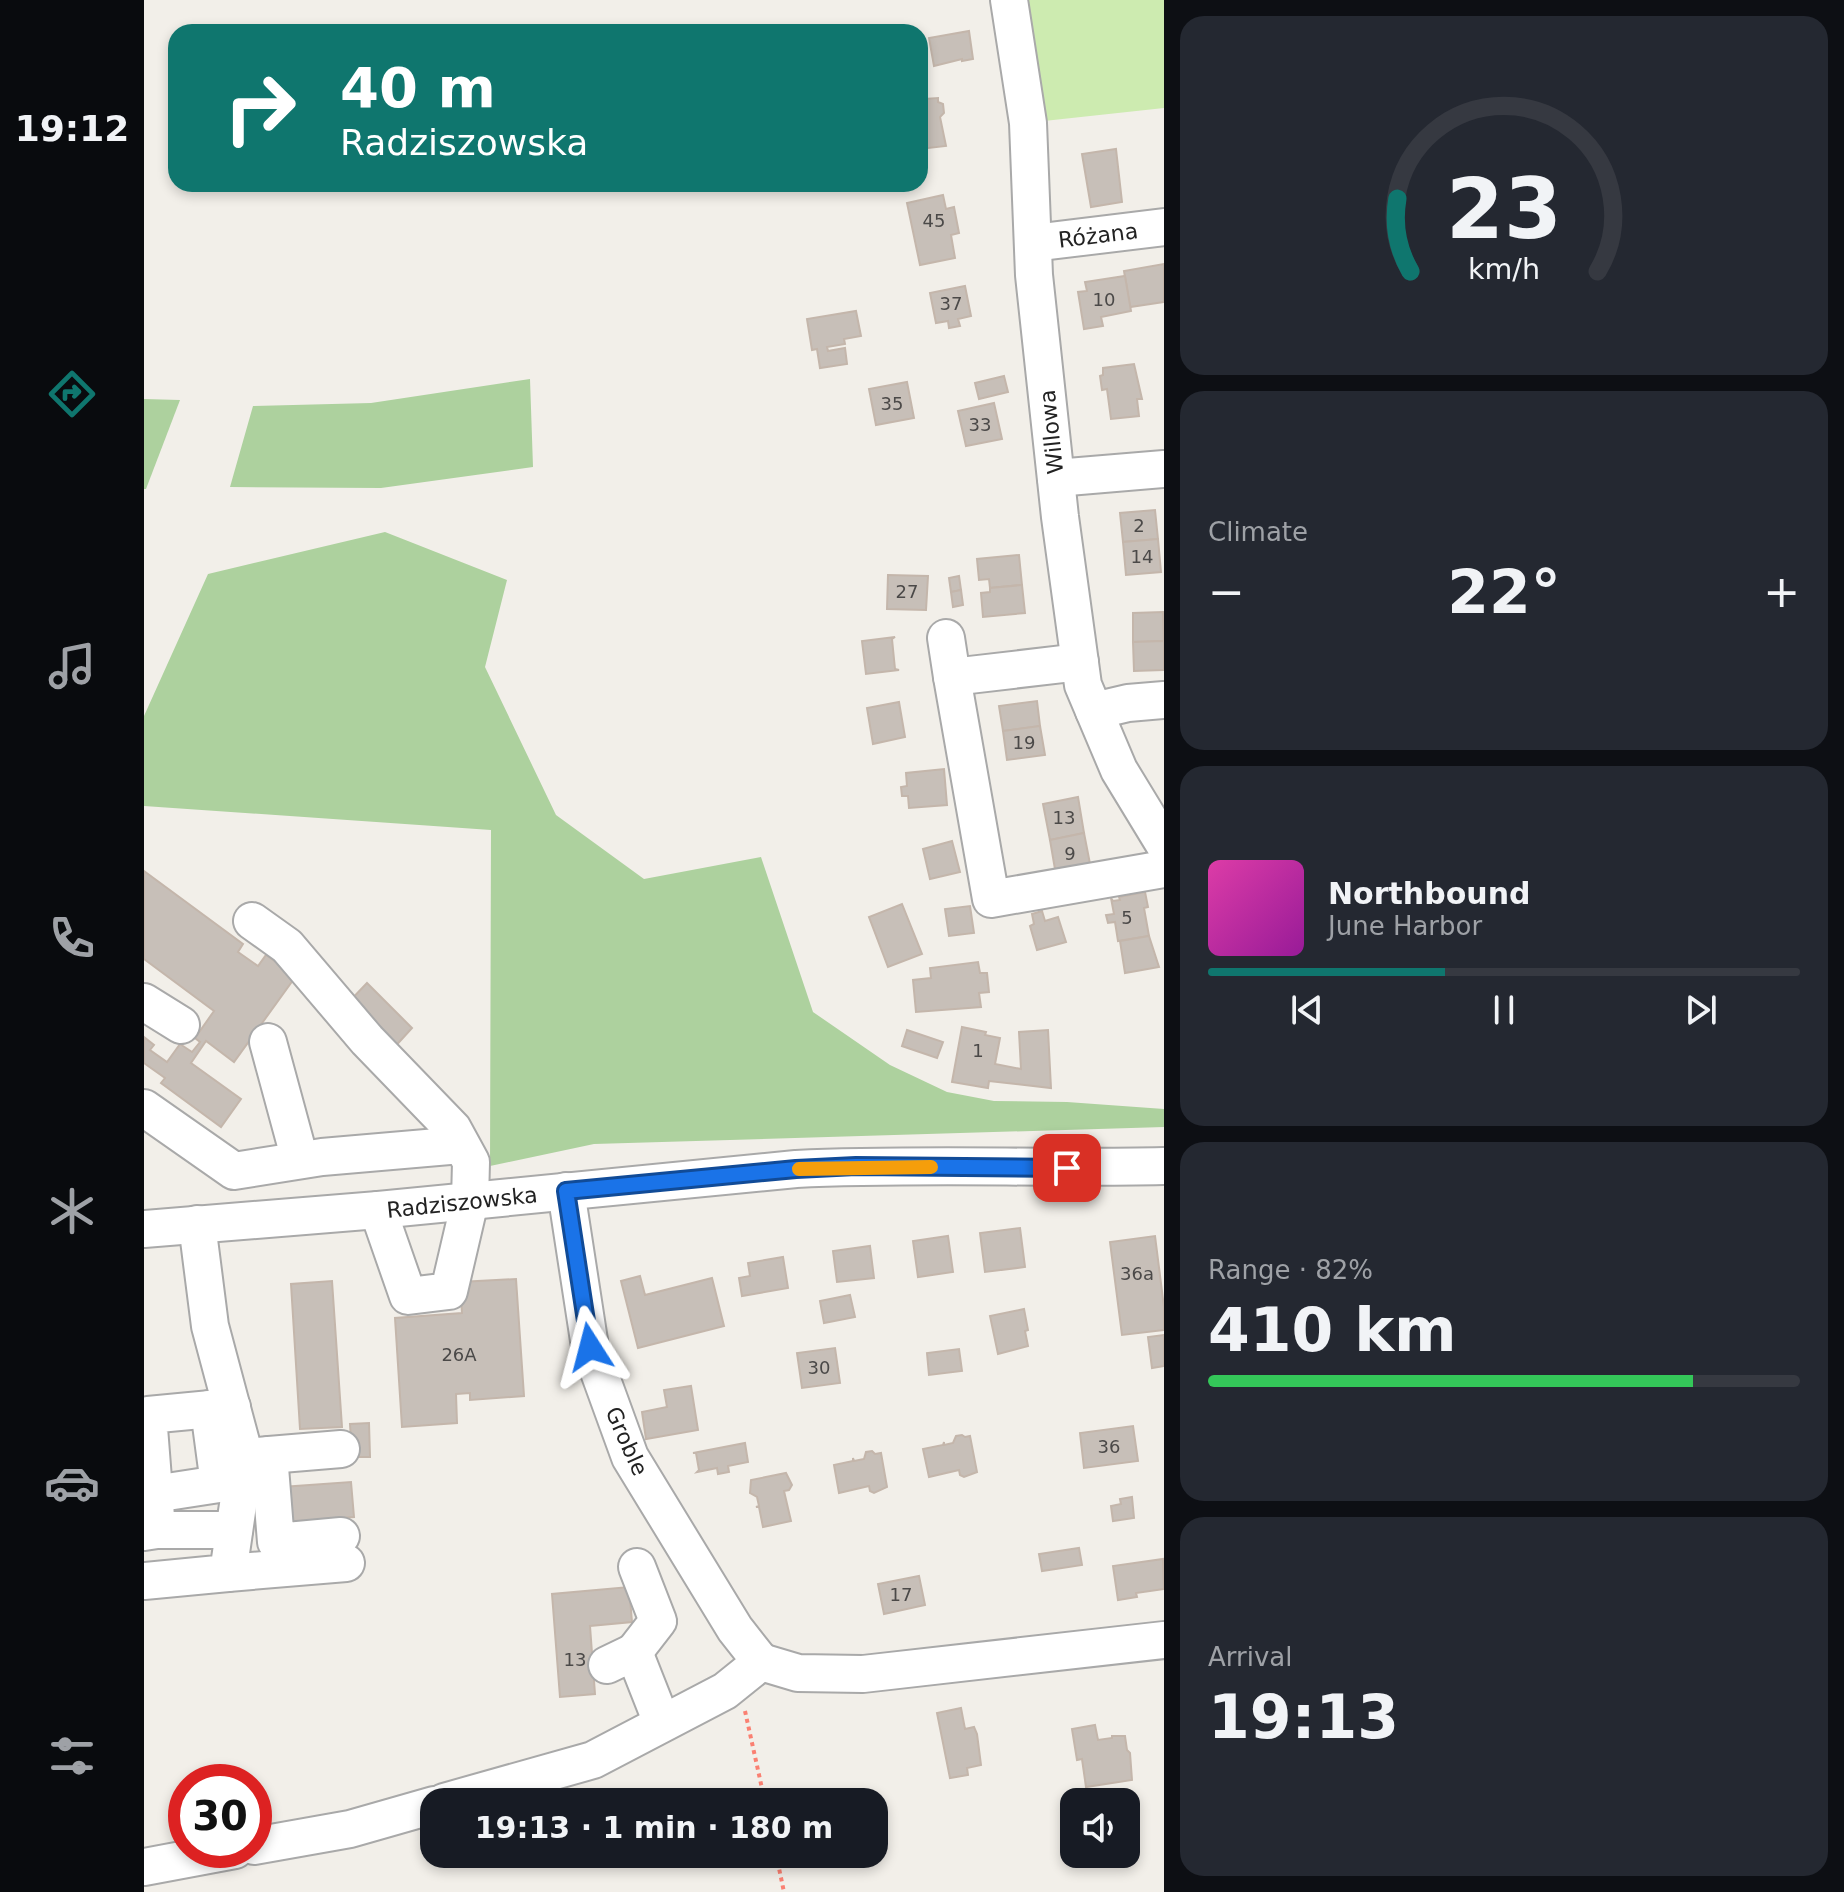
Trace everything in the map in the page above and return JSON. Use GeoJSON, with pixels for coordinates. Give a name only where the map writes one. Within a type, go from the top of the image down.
{"type":"FeatureCollection","features":[{"type":"Feature","properties":{"kind":"street","name":"Willowa"},"geometry":{"type":"LineString","coordinates":[[1009,0],[1028,123],[1033,243],[1056,478],[1083,685],[1119,770],[1164,844]]}},
{"type":"Feature","properties":{"kind":"street","name":"Różana"},"geometry":{"type":"LineString","coordinates":[[1033,243],[1164,227]]}},
{"type":"Feature","properties":{"kind":"street"},"geometry":{"type":"LineString","coordinates":[[1056,478],[1164,469]]}},
{"type":"Feature","properties":{"kind":"street"},"geometry":{"type":"LineString","coordinates":[[946,638],[991,899],[1164,869]]}},
{"type":"Feature","properties":{"kind":"street"},"geometry":{"type":"LineString","coordinates":[[952,677],[1080,662]]}},
{"type":"Feature","properties":{"kind":"street"},"geometry":{"type":"LineString","coordinates":[[1094,711],[1128,703],[1164,700]]}},
{"type":"Feature","properties":{"kind":"street"},"geometry":{"type":"LineString","coordinates":[[252,921],[287,946],[367,1040],[453,1129],[471,1162],[470,1201],[449,1291],[408,1296],[378,1210]]}},
{"type":"Feature","properties":{"kind":"street"},"geometry":{"type":"LineString","coordinates":[[144,1002],[181,1025]]}},
{"type":"Feature","properties":{"kind":"street"},"geometry":{"type":"LineString","coordinates":[[268,1042],[300,1160]]}},
{"type":"Feature","properties":{"kind":"street"},"geometry":{"type":"LineString","coordinates":[[144,1108],[234,1171],[300,1160],[461,1145]]}},
{"type":"Feature","properties":{"kind":"street","name":"Radziszowska"},"geometry":{"type":"LineString","coordinates":[[144,1229],[841,1167],[1164,1166]]}},
{"type":"Feature","properties":{"kind":"street","name":"Groble"},"geometry":{"type":"LineString","coordinates":[[566,1191],[590,1347],[630,1457],[735,1629],[761,1662]]}},
{"type":"Feature","properties":{"kind":"street"},"geometry":{"type":"LineString","coordinates":[[154,1494],[219,1484],[220,1408],[197,1224]]}},
{"type":"Feature","properties":{"kind":"street"},"geometry":{"type":"LineString","coordinates":[[144,1581],[228,1573],[344,1550],[276,1542],[257,1456],[220,1408]]}},
{"type":"Feature","properties":{"kind":"street"},"geometry":{"type":"LineString","coordinates":[[220,1408],[148,1415],[154,1494],[150,1531],[234,1530]]}},
{"type":"Feature","properties":{"kind":"street"},"geometry":{"type":"LineString","coordinates":[[257,1456],[341,1449]]}},
{"type":"Feature","properties":{"kind":"street"},"geometry":{"type":"LineString","coordinates":[[228,1573],[234,1530],[257,1456]]}},
{"type":"Feature","properties":{"kind":"street"},"geometry":{"type":"LineString","coordinates":[[637,1567],[658,1621],[620,1659],[662,1723]]}},
{"type":"Feature","properties":{"kind":"street"},"geometry":{"type":"LineString","coordinates":[[494,1788],[593,1760],[725,1691],[761,1662],[798,1673],[863,1674],[1164,1640]]}},
{"type":"Feature","properties":{"kind":"street"},"geometry":{"type":"LineString","coordinates":[[272,1843],[350,1829],[420,1809]]}},
{"type":"Feature","properties":{"kind":"street"},"geometry":{"type":"LineString","coordinates":[[144,1867],[168,1863]]}},
{"type":"Feature","properties":{"kind":"path"},"geometry":{"type":"LineString","coordinates":[[725,1691],[744,1704],[762,1788]]}},
{"type":"Feature","properties":{"kind":"path"},"geometry":{"type":"LineString","coordinates":[[779,1868],[784,1892]]}},
{"type":"Feature","properties":{"kind":"green space"},"geometry":{"type":"Polygon","coordinates":[[[1019,0],[1164,0],[1164,108],[1044,121],[1019,0]]]}},
{"type":"Feature","properties":{"kind":"green space"},"geometry":{"type":"Polygon","coordinates":[[[530,379],[533,467],[381,488],[230,487],[253,406],[371,403],[530,379]]]}},
{"type":"Feature","properties":{"kind":"green space"},"geometry":{"type":"Polygon","coordinates":[[[144,399],[180,400],[146,489],[144,489],[144,399]]]}},
{"type":"Feature","properties":{"kind":"green space"},"geometry":{"type":"Polygon","coordinates":[[[385,532],[507,580],[485,667],[556,815],[644,879],[761,857],[813,1012],[890,1065],[947,1092],[994,1101],[1067,1102],[1164,1109],[1164,1127],[594,1144],[490,1166],[491,830],[144,806],[144,716],[208,574],[385,532]]]}},
{"type":"Feature","properties":{"kind":"building"},"geometry":{"type":"Polygon","coordinates":[[[969,31],[973,59],[934,66],[929,38],[969,31]]]}},
{"type":"Feature","properties":{"kind":"building"},"geometry":{"type":"Polygon","coordinates":[[[938,98],[938,102],[943,104],[944,113],[940,117],[946,146],[928,148],[928,99],[938,98]]]}},
{"type":"Feature","properties":{"kind":"building"},"geometry":{"type":"Polygon","coordinates":[[[1116,149],[1122,202],[1091,207],[1082,154],[1116,149]]]}},
{"type":"Feature","properties":{"kind":"building"},"geometry":{"type":"Polygon","coordinates":[[[943,195],[946,209],[954,207],[959,233],[951,235],[955,258],[920,265],[907,203],[943,195]]]}},
{"type":"Feature","properties":{"kind":"building"},"geometry":{"type":"Polygon","coordinates":[[[1164,264],[1164,302],[1130,307],[1124,271],[1164,264]]]}},
{"type":"Feature","properties":{"kind":"building"},"geometry":{"type":"Polygon","coordinates":[[[1125,276],[1131,311],[1101,317],[1103,326],[1084,329],[1078,292],[1087,291],[1085,282],[1125,276]]]}},
{"type":"Feature","properties":{"kind":"building"},"geometry":{"type":"Polygon","coordinates":[[[965,286],[971,316],[958,319],[960,326],[949,328],[948,321],[936,323],[930,293],[965,286]]]}},
{"type":"Feature","properties":{"kind":"building"},"geometry":{"type":"Polygon","coordinates":[[[856,311],[861,336],[844,339],[845,344],[827,347],[828,351],[845,348],[847,364],[820,368],[817,349],[812,350],[807,319],[856,311]]]}},
{"type":"Feature","properties":{"kind":"building"},"geometry":{"type":"Polygon","coordinates":[[[1134,364],[1142,399],[1137,399],[1139,416],[1111,419],[1107,389],[1102,390],[1100,376],[1103,375],[1103,368],[1134,364]]]}},
{"type":"Feature","properties":{"kind":"building"},"geometry":{"type":"Polygon","coordinates":[[[1004,376],[1008,392],[979,399],[975,383],[1004,376]]]}},
{"type":"Feature","properties":{"kind":"building"},"geometry":{"type":"Polygon","coordinates":[[[907,382],[914,418],[876,425],[869,389],[907,382]]]}},
{"type":"Feature","properties":{"kind":"building"},"geometry":{"type":"Polygon","coordinates":[[[994,403],[1002,439],[966,446],[958,411],[994,403]]]}},
{"type":"Feature","properties":{"kind":"building"},"geometry":{"type":"Polygon","coordinates":[[[1155,510],[1158,539],[1123,542],[1120,513],[1155,510]]]}},
{"type":"Feature","properties":{"kind":"building"},"geometry":{"type":"Polygon","coordinates":[[[1158,539],[1161,572],[1126,575],[1123,542],[1158,539]]]}},
{"type":"Feature","properties":{"kind":"building"},"geometry":{"type":"Polygon","coordinates":[[[1019,555],[1022,585],[990,588],[989,579],[979,580],[977,559],[1019,555]]]}},
{"type":"Feature","properties":{"kind":"building"},"geometry":{"type":"Polygon","coordinates":[[[888,575],[928,576],[926,610],[887,609],[888,575]]]}},
{"type":"Feature","properties":{"kind":"building"},"geometry":{"type":"Polygon","coordinates":[[[959,576],[961,590],[951,592],[949,578],[959,576]]]}},
{"type":"Feature","properties":{"kind":"building"},"geometry":{"type":"Polygon","coordinates":[[[1022,585],[1025,613],[983,617],[981,593],[990,592],[990,588],[1022,585]]]}},
{"type":"Feature","properties":{"kind":"building"},"geometry":{"type":"Polygon","coordinates":[[[961,590],[963,605],[953,607],[951,592],[961,590]]]}},
{"type":"Feature","properties":{"kind":"building"},"geometry":{"type":"Polygon","coordinates":[[[1163,612],[1164,641],[1133,642],[1133,613],[1163,612]]]}},
{"type":"Feature","properties":{"kind":"building"},"geometry":{"type":"Polygon","coordinates":[[[895,637],[892,639],[895,669],[899,670],[866,674],[862,641],[895,637]]]}},
{"type":"Feature","properties":{"kind":"building"},"geometry":{"type":"Polygon","coordinates":[[[1164,641],[1164,670],[1134,671],[1133,642],[1164,641]]]}},
{"type":"Feature","properties":{"kind":"building"},"geometry":{"type":"Polygon","coordinates":[[[1037,701],[1040,726],[1003,731],[999,706],[1037,701]]]}},
{"type":"Feature","properties":{"kind":"building"},"geometry":{"type":"Polygon","coordinates":[[[899,702],[905,737],[873,744],[867,708],[899,702]]]}},
{"type":"Feature","properties":{"kind":"building"},"geometry":{"type":"Polygon","coordinates":[[[1040,726],[1045,755],[1007,760],[1003,731],[1040,726]]]}},
{"type":"Feature","properties":{"kind":"building"},"geometry":{"type":"Polygon","coordinates":[[[944,769],[947,805],[909,808],[908,796],[902,796],[901,787],[907,786],[906,773],[944,769]]]}},
{"type":"Feature","properties":{"kind":"building"},"geometry":{"type":"Polygon","coordinates":[[[1078,797],[1084,833],[1050,840],[1043,804],[1078,797]]]}},
{"type":"Feature","properties":{"kind":"building"},"geometry":{"type":"Polygon","coordinates":[[[1084,833],[1091,869],[1056,875],[1050,840],[1084,833]]]}},
{"type":"Feature","properties":{"kind":"building"},"geometry":{"type":"Polygon","coordinates":[[[952,841],[960,872],[930,879],[923,849],[952,841]]]}},
{"type":"Feature","properties":{"kind":"building"},"geometry":{"type":"Polygon","coordinates":[[[144,871],[243,944],[238,952],[258,966],[266,955],[296,976],[234,1062],[206,1041],[191,1063],[241,1099],[221,1127],[161,1083],[165,1078],[144,1063],[144,1037],[154,1045],[150,1050],[167,1062],[180,1044],[192,1052],[200,1042],[195,1038],[214,1011],[144,959],[144,871]]]}},
{"type":"Feature","properties":{"kind":"building"},"geometry":{"type":"Polygon","coordinates":[[[1145,892],[1148,907],[1144,908],[1149,936],[1118,941],[1115,922],[1108,923],[1106,915],[1114,914],[1111,898],[1113,901],[1120,900],[1119,897],[1145,892]]]}},
{"type":"Feature","properties":{"kind":"building"},"geometry":{"type":"Polygon","coordinates":[[[902,904],[922,954],[888,967],[869,917],[902,904]]]}},
{"type":"Feature","properties":{"kind":"building"},"geometry":{"type":"Polygon","coordinates":[[[970,906],[974,933],[949,936],[945,909],[970,906]]]}},
{"type":"Feature","properties":{"kind":"building"},"geometry":{"type":"Polygon","coordinates":[[[1042,911],[1045,921],[1058,917],[1066,942],[1037,950],[1030,926],[1034,924],[1032,914],[1042,911]]]}},
{"type":"Feature","properties":{"kind":"building"},"geometry":{"type":"Polygon","coordinates":[[[1149,936],[1159,967],[1125,973],[1120,941],[1149,936]]]}},
{"type":"Feature","properties":{"kind":"building"},"geometry":{"type":"Polygon","coordinates":[[[978,962],[980,973],[987,973],[989,992],[979,993],[981,1007],[916,1012],[913,980],[931,978],[930,968],[978,962]]]}},
{"type":"Feature","properties":{"kind":"building"},"geometry":{"type":"Polygon","coordinates":[[[367,983],[412,1028],[391,1051],[345,1006],[367,983]]]}},
{"type":"Feature","properties":{"kind":"building"},"geometry":{"type":"Polygon","coordinates":[[[962,1027],[1000,1038],[995,1064],[1021,1069],[1019,1032],[1048,1030],[1051,1088],[989,1081],[988,1088],[952,1082],[962,1027]]]}},
{"type":"Feature","properties":{"kind":"building"},"geometry":{"type":"Polygon","coordinates":[[[907,1030],[943,1042],[937,1058],[902,1046],[907,1030]]]}},
{"type":"Feature","properties":{"kind":"building"},"geometry":{"type":"Polygon","coordinates":[[[1020,1228],[1025,1267],[985,1272],[980,1233],[1020,1228]]]}},
{"type":"Feature","properties":{"kind":"building"},"geometry":{"type":"Polygon","coordinates":[[[948,1236],[953,1272],[918,1277],[913,1241],[948,1236]]]}},
{"type":"Feature","properties":{"kind":"building"},"geometry":{"type":"Polygon","coordinates":[[[1155,1236],[1164,1330],[1122,1335],[1110,1242],[1155,1236]]]}},
{"type":"Feature","properties":{"kind":"building"},"geometry":{"type":"Polygon","coordinates":[[[870,1246],[874,1278],[837,1282],[833,1251],[870,1246]]]}},
{"type":"Feature","properties":{"kind":"building"},"geometry":{"type":"Polygon","coordinates":[[[783,1257],[788,1288],[742,1296],[739,1278],[750,1276],[748,1263],[783,1257]]]}},
{"type":"Feature","properties":{"kind":"building"},"geometry":{"type":"Polygon","coordinates":[[[640,1276],[645,1295],[712,1278],[724,1326],[638,1348],[621,1281],[640,1276]]]}},
{"type":"Feature","properties":{"kind":"building"},"geometry":{"type":"Polygon","coordinates":[[[516,1279],[524,1396],[470,1400],[470,1393],[456,1394],[457,1423],[402,1427],[395,1318],[462,1313],[460,1282],[516,1279]]]}},
{"type":"Feature","properties":{"kind":"building"},"geometry":{"type":"Polygon","coordinates":[[[332,1281],[342,1427],[300,1429],[291,1284],[332,1281]]]}},
{"type":"Feature","properties":{"kind":"building"},"geometry":{"type":"Polygon","coordinates":[[[850,1295],[855,1317],[824,1323],[820,1301],[850,1295]]]}},
{"type":"Feature","properties":{"kind":"building"},"geometry":{"type":"Polygon","coordinates":[[[1024,1309],[1028,1346],[998,1354],[990,1316],[1024,1309]]]}},
{"type":"Feature","properties":{"kind":"building"},"geometry":{"type":"Polygon","coordinates":[[[1164,1335],[1164,1366],[1152,1368],[1148,1337],[1164,1335]]]}},
{"type":"Feature","properties":{"kind":"building"},"geometry":{"type":"Polygon","coordinates":[[[835,1348],[840,1383],[802,1388],[797,1353],[835,1348]]]}},
{"type":"Feature","properties":{"kind":"building"},"geometry":{"type":"Polygon","coordinates":[[[959,1349],[962,1371],[929,1375],[927,1353],[959,1349]]]}},
{"type":"Feature","properties":{"kind":"building"},"geometry":{"type":"Polygon","coordinates":[[[691,1386],[698,1430],[646,1439],[642,1412],[667,1407],[664,1390],[691,1386]]]}},
{"type":"Feature","properties":{"kind":"building"},"geometry":{"type":"Polygon","coordinates":[[[369,1423],[370,1457],[352,1457],[350,1424],[369,1423]]]}},
{"type":"Feature","properties":{"kind":"building"},"geometry":{"type":"Polygon","coordinates":[[[1133,1426],[1138,1461],[1084,1468],[1080,1433],[1133,1426]]]}},
{"type":"Feature","properties":{"kind":"building"},"geometry":{"type":"Polygon","coordinates":[[[956,1436],[970,1436],[977,1472],[964,1477],[959,1470],[929,1477],[923,1449],[943,1445],[944,1442],[944,1445],[953,1443],[956,1436]]]}},
{"type":"Feature","properties":{"kind":"building"},"geometry":{"type":"Polygon","coordinates":[[[745,1443],[748,1462],[728,1466],[729,1472],[718,1474],[717,1468],[697,1472],[696,1453],[693,1453],[745,1443]]]}},
{"type":"Feature","properties":{"kind":"building"},"geometry":{"type":"Polygon","coordinates":[[[866,1452],[881,1453],[887,1487],[874,1493],[869,1486],[839,1493],[834,1465],[853,1461],[853,1458],[854,1461],[864,1459],[866,1452]]]}},
{"type":"Feature","properties":{"kind":"building"},"geometry":{"type":"Polygon","coordinates":[[[786,1473],[792,1485],[784,1491],[791,1521],[763,1527],[759,1507],[756,1507],[759,1506],[757,1497],[750,1493],[751,1480],[786,1473]]]}},
{"type":"Feature","properties":{"kind":"building"},"geometry":{"type":"Polygon","coordinates":[[[351,1482],[354,1517],[285,1522],[282,1487],[351,1482]]]}},
{"type":"Feature","properties":{"kind":"building"},"geometry":{"type":"Polygon","coordinates":[[[1132,1497],[1134,1518],[1113,1521],[1111,1506],[1121,1504],[1120,1499],[1132,1497]]]}},
{"type":"Feature","properties":{"kind":"building"},"geometry":{"type":"Polygon","coordinates":[[[1079,1548],[1082,1565],[1042,1571],[1039,1554],[1079,1548]]]}},
{"type":"Feature","properties":{"kind":"building"},"geometry":{"type":"Polygon","coordinates":[[[1163,1559],[1164,1589],[1136,1593],[1137,1597],[1118,1600],[1113,1566],[1163,1559]]]}},
{"type":"Feature","properties":{"kind":"building"},"geometry":{"type":"Polygon","coordinates":[[[919,1576],[925,1605],[884,1614],[878,1584],[919,1576]]]}},
{"type":"Feature","properties":{"kind":"building"},"geometry":{"type":"Polygon","coordinates":[[[629,1587],[632,1622],[590,1626],[595,1694],[560,1697],[552,1594],[629,1587]]]}},
{"type":"Feature","properties":{"kind":"building"},"geometry":{"type":"Polygon","coordinates":[[[961,1708],[965,1729],[974,1727],[977,1734],[981,1765],[967,1768],[968,1775],[950,1778],[937,1713],[961,1708]]]}},
{"type":"Feature","properties":{"kind":"building"},"geometry":{"type":"Polygon","coordinates":[[[1095,1725],[1098,1740],[1125,1736],[1132,1780],[1086,1787],[1082,1759],[1077,1760],[1072,1729],[1095,1725]]]}},
{"type":"Feature","properties":{"kind":"slow traffic"},"geometry":{"type":"LineString","coordinates":[[799,1169],[931,1167]]}},
{"type":"Feature","properties":{"kind":"route"},"geometry":{"type":"LineString","coordinates":[[590,1347],[566,1191],[856,1166],[1067,1168]]}}]}
